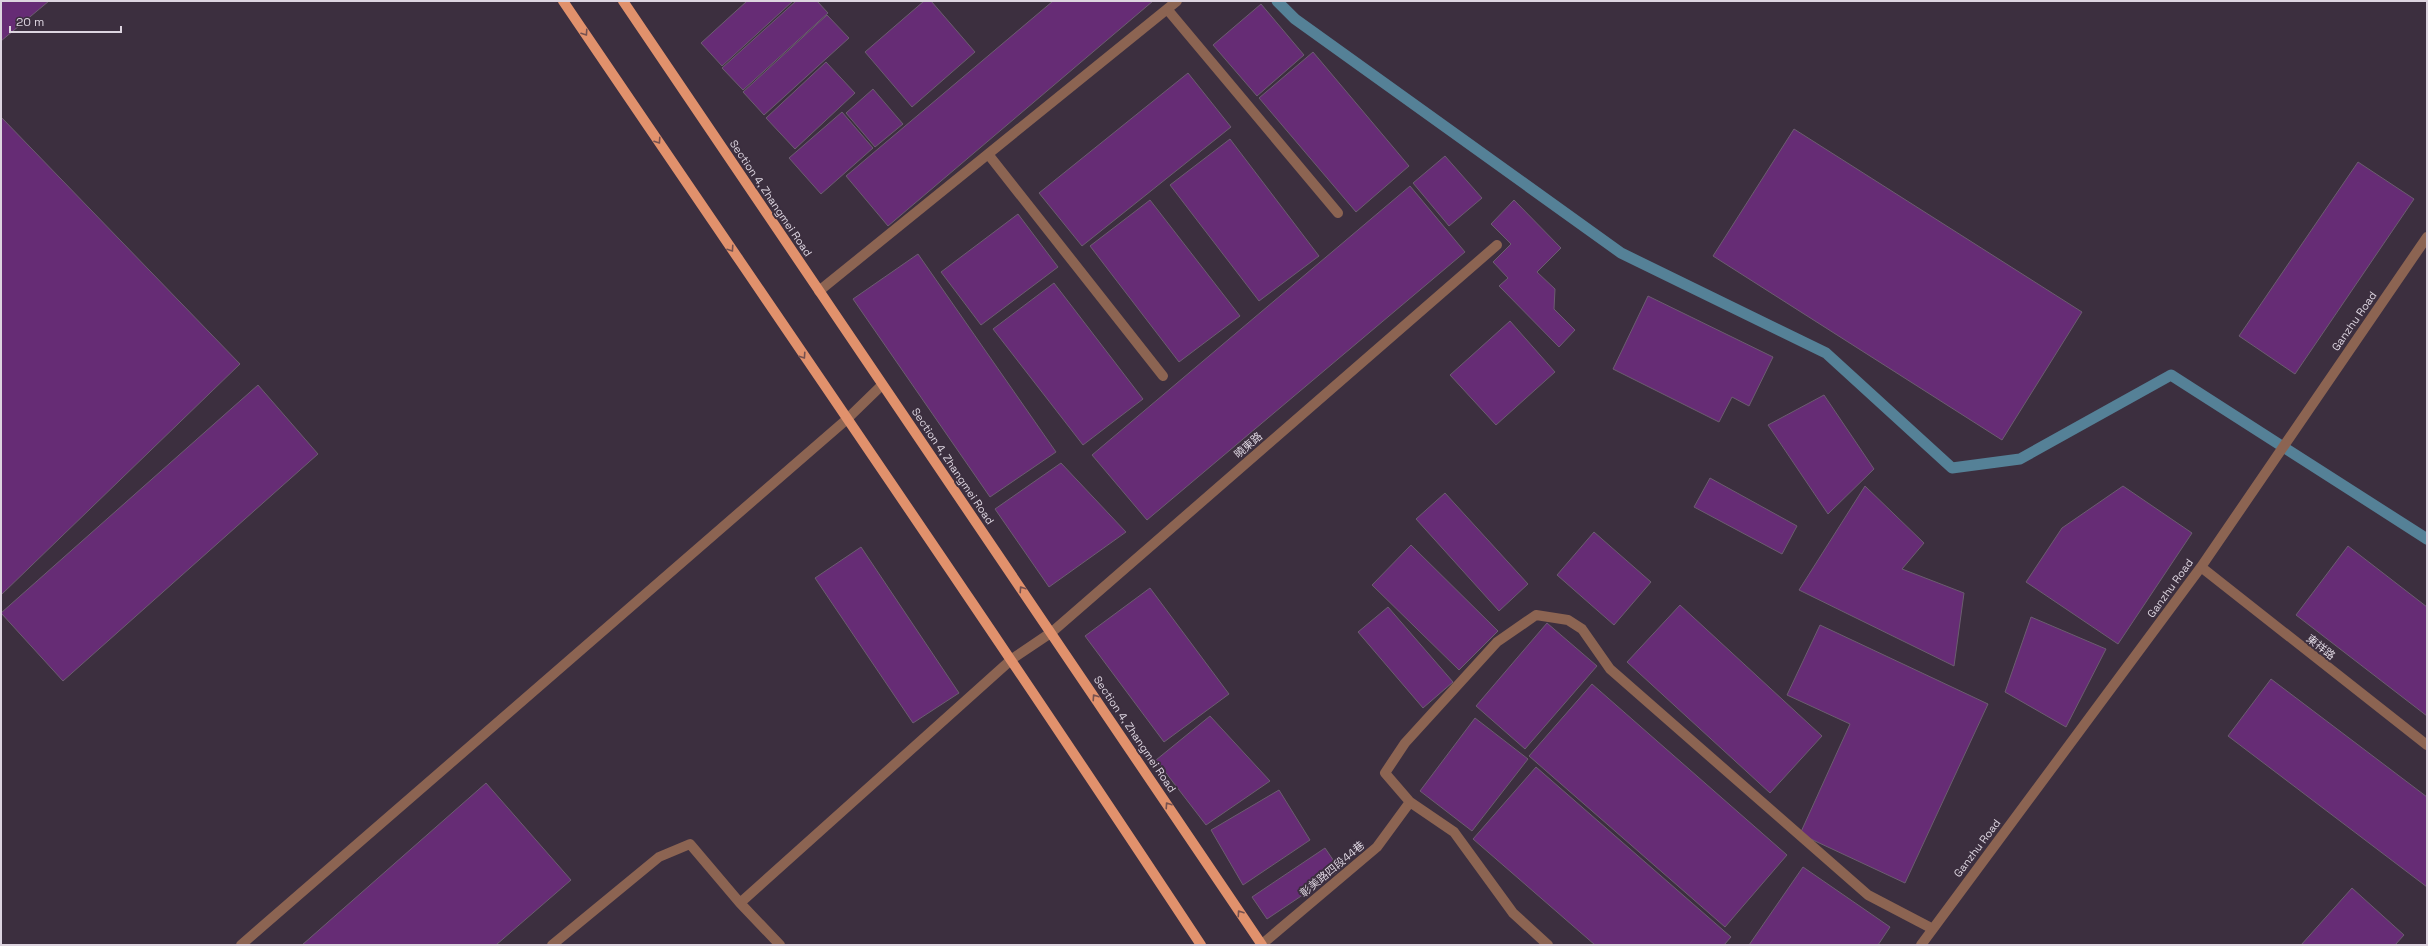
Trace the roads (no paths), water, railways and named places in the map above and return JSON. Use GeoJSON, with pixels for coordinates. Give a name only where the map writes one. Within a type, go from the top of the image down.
{"type":"FeatureCollection","features":[{"type":"Feature","properties":{"kind":"main road"},"geometry":{"type":"LineString","coordinates":[[563,1],[846,420],[1012,659],[1201,945]]}},
{"type":"Feature","properties":{"kind":"main road","name":"Section 4, Zhangmei Road"},"geometry":{"type":"LineString","coordinates":[[623,1],[882,385],[1052,632],[1262,945]]}},
{"type":"Feature","properties":{"kind":"street"},"geometry":{"type":"LineString","coordinates":[[819,291],[1177,1]]}},
{"type":"Feature","properties":{"kind":"street"},"geometry":{"type":"LineString","coordinates":[[1167,8],[1338,213]]}},
{"type":"Feature","properties":{"kind":"street"},"geometry":{"type":"LineString","coordinates":[[988,154],[1163,376]]}},
{"type":"Feature","properties":{"kind":"street","name":"Ganzhu Road"},"geometry":{"type":"LineString","coordinates":[[1921,945],[2201,567],[2427,237]]}},
{"type":"Feature","properties":{"kind":"street","name":"曉東路"},"geometry":{"type":"LineString","coordinates":[[740,904],[1012,659],[1052,632],[1496,245]]}},
{"type":"Feature","properties":{"kind":"street"},"geometry":{"type":"LineString","coordinates":[[241,945],[846,420],[882,385]]}},
{"type":"Feature","properties":{"kind":"street","name":"東祥路"},"geometry":{"type":"LineString","coordinates":[[2201,567],[2427,745]]}},
{"type":"Feature","properties":{"kind":"street"},"geometry":{"type":"LineString","coordinates":[[1548,945],[1513,913],[1454,832],[1410,802],[1385,773],[1391,760],[1497,642],[1536,615],[1568,620],[1582,629],[1610,669],[1868,894],[1933,929]]}},
{"type":"Feature","properties":{"kind":"street","name":"彰美路四段44巷"},"geometry":{"type":"LineString","coordinates":[[1262,945],[1377,847],[1410,802]]}},
{"type":"Feature","properties":{"kind":"street"},"geometry":{"type":"LineString","coordinates":[[552,945],[659,857],[690,844],[740,904],[780,945]]}},
{"type":"Feature","properties":{"kind":"waterway"},"geometry":{"type":"LineString","coordinates":[[1277,1],[1295,19],[1621,253],[1826,353],[1952,468],[2020,459],[2171,375],[2427,539]]}}]}
